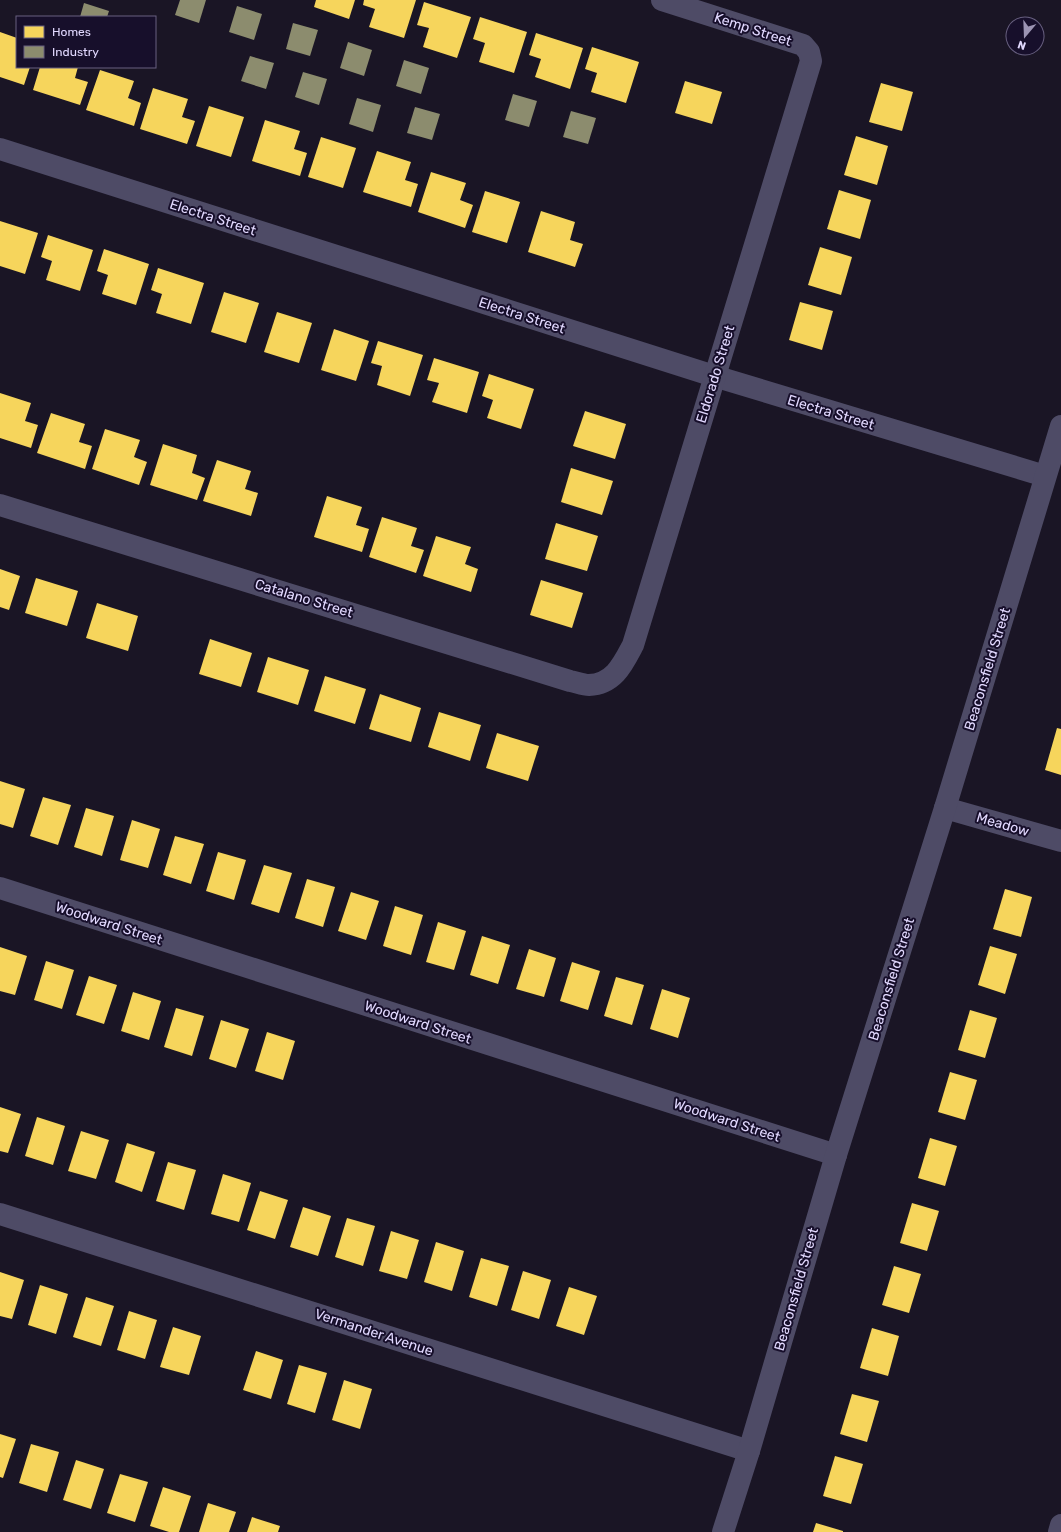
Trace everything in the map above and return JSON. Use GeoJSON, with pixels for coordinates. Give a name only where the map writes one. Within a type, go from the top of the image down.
{"type":"FeatureCollection","features":[{"type":"Feature","properties":{"kind":"street","name":"Kemp Street"},"geometry":{"type":"LineString","coordinates":[[662,0],[803,45],[809,52],[811,61]]}},
{"type":"Feature","properties":{"kind":"street","name":"Eldorado Street"},"geometry":{"type":"LineString","coordinates":[[608,681],[622,666],[633,645],[811,61]]}},
{"type":"Feature","properties":{"kind":"street","name":"Electra Street"},"geometry":{"type":"LineString","coordinates":[[0,149],[714,376],[1045,476]]}},
{"type":"Feature","properties":{"kind":"street","name":"Beaconsfield Street"},"geometry":{"type":"LineString","coordinates":[[723,1532],[749,1451],[836,1155],[945,808],[1061,426]]}},
{"type":"Feature","properties":{"kind":"street","name":"Catalano Street"},"geometry":{"type":"LineString","coordinates":[[0,504],[570,680],[588,685],[608,681]]}},
{"type":"Feature","properties":{"kind":"street","name":"Meadow"},"geometry":{"type":"LineString","coordinates":[[945,808],[1061,841]]}},
{"type":"Feature","properties":{"kind":"street","name":"Woodward Street"},"geometry":{"type":"LineString","coordinates":[[0,888],[836,1155]]}},
{"type":"Feature","properties":{"kind":"street","name":"Vermander Avenue"},"geometry":{"type":"LineString","coordinates":[[0,1214],[749,1451]]}},
{"type":"Feature","properties":{"kind":"street"},"geometry":{"type":"LineString","coordinates":[[1059,1532],[1061,1525]]}},
{"type":"Feature","properties":{"kind":"building: Homes"},"geometry":{"type":"Polygon","coordinates":[[[316,0],[355,0],[349,19],[314,7],[316,0]]]}},
{"type":"Feature","properties":{"kind":"building: Homes"},"geometry":{"type":"Polygon","coordinates":[[[364,0],[416,0],[404,38],[369,27],[375,9],[363,5],[364,0]]]}},
{"type":"Feature","properties":{"kind":"building: Homes"},"geometry":{"type":"Polygon","coordinates":[[[424,2],[471,17],[457,58],[423,47],[429,28],[417,25],[424,2]]]}},
{"type":"Feature","properties":{"kind":"building: Homes"},"geometry":{"type":"Polygon","coordinates":[[[480,17],[527,32],[514,73],[479,62],[485,43],[473,39],[480,17]]]}},
{"type":"Feature","properties":{"kind":"building: Homes"},"geometry":{"type":"Polygon","coordinates":[[[0,32],[16,38],[16,68],[30,68],[24,85],[0,77],[0,32]]]}},
{"type":"Feature","properties":{"kind":"building: Homes"},"geometry":{"type":"Polygon","coordinates":[[[536,33],[583,48],[570,89],[535,77],[541,59],[529,55],[536,33]]]}},
{"type":"Feature","properties":{"kind":"building: Homes"},"geometry":{"type":"Polygon","coordinates":[[[592,47],[639,62],[626,103],[591,92],[597,73],[585,69],[592,47]]]}},
{"type":"Feature","properties":{"kind":"building: Homes"},"geometry":{"type":"Polygon","coordinates":[[[40,68],[78,68],[75,78],[88,82],[80,105],[33,90],[40,68]]]}},
{"type":"Feature","properties":{"kind":"building: Homes"},"geometry":{"type":"Polygon","coordinates":[[[100,70],[134,81],[128,98],[141,103],[134,126],[86,110],[100,70]]]}},
{"type":"Feature","properties":{"kind":"building: Homes"},"geometry":{"type":"Polygon","coordinates":[[[685,81],[722,92],[712,124],[675,113],[685,81]]]}},
{"type":"Feature","properties":{"kind":"building: Homes"},"geometry":{"type":"Polygon","coordinates":[[[881,83],[913,92],[902,131],[869,122],[881,83]]]}},
{"type":"Feature","properties":{"kind":"building: Homes"},"geometry":{"type":"Polygon","coordinates":[[[153,88],[188,99],[182,117],[195,121],[187,144],[140,129],[153,88]]]}},
{"type":"Feature","properties":{"kind":"building: Homes"},"geometry":{"type":"Polygon","coordinates":[[[209,106],[244,117],[231,157],[196,146],[209,106]]]}},
{"type":"Feature","properties":{"kind":"building: Homes"},"geometry":{"type":"Polygon","coordinates":[[[265,120],[300,131],[294,149],[307,153],[300,176],[252,161],[265,120]]]}},
{"type":"Feature","properties":{"kind":"building: Homes"},"geometry":{"type":"Polygon","coordinates":[[[856,136],[888,146],[877,185],[844,175],[856,136]]]}},
{"type":"Feature","properties":{"kind":"building: Homes"},"geometry":{"type":"Polygon","coordinates":[[[321,137],[356,148],[343,188],[308,177],[321,137]]]}},
{"type":"Feature","properties":{"kind":"building: Homes"},"geometry":{"type":"Polygon","coordinates":[[[377,151],[411,162],[405,180],[418,184],[411,207],[363,192],[377,151]]]}},
{"type":"Feature","properties":{"kind":"building: Homes"},"geometry":{"type":"Polygon","coordinates":[[[431,172],[466,183],[460,200],[473,205],[465,228],[418,212],[431,172]]]}},
{"type":"Feature","properties":{"kind":"building: Homes"},"geometry":{"type":"Polygon","coordinates":[[[839,190],[871,200],[860,239],[827,229],[839,190]]]}},
{"type":"Feature","properties":{"kind":"building: Homes"},"geometry":{"type":"Polygon","coordinates":[[[485,191],[520,202],[507,243],[472,232],[485,191]]]}},
{"type":"Feature","properties":{"kind":"building: Homes"},"geometry":{"type":"Polygon","coordinates":[[[541,211],[575,222],[570,240],[583,244],[575,267],[528,252],[541,211]]]}},
{"type":"Feature","properties":{"kind":"building: Homes"},"geometry":{"type":"Polygon","coordinates":[[[0,221],[38,233],[25,274],[0,266],[0,221]]]}},
{"type":"Feature","properties":{"kind":"building: Homes"},"geometry":{"type":"Polygon","coordinates":[[[48,235],[93,250],[80,291],[46,280],[52,261],[41,257],[48,235]]]}},
{"type":"Feature","properties":{"kind":"building: Homes"},"geometry":{"type":"Polygon","coordinates":[[[820,247],[852,257],[841,295],[808,285],[820,247]]]}},
{"type":"Feature","properties":{"kind":"building: Homes"},"geometry":{"type":"Polygon","coordinates":[[[104,249],[149,264],[136,305],[102,294],[108,275],[97,271],[104,249]]]}},
{"type":"Feature","properties":{"kind":"building: Homes"},"geometry":{"type":"Polygon","coordinates":[[[158,268],[204,283],[191,324],[156,313],[162,294],[151,290],[158,268]]]}},
{"type":"Feature","properties":{"kind":"building: Homes"},"geometry":{"type":"Polygon","coordinates":[[[224,292],[259,303],[246,343],[211,332],[224,292]]]}},
{"type":"Feature","properties":{"kind":"building: Homes"},"geometry":{"type":"Polygon","coordinates":[[[800,302],[833,311],[822,350],[789,340],[800,302]]]}},
{"type":"Feature","properties":{"kind":"building: Homes"},"geometry":{"type":"Polygon","coordinates":[[[277,312],[312,323],[299,363],[264,352],[277,312]]]}},
{"type":"Feature","properties":{"kind":"building: Homes"},"geometry":{"type":"Polygon","coordinates":[[[334,329],[369,341],[356,381],[321,370],[334,329]]]}},
{"type":"Feature","properties":{"kind":"building: Homes"},"geometry":{"type":"Polygon","coordinates":[[[378,341],[423,355],[410,396],[377,385],[382,366],[371,363],[378,341]]]}},
{"type":"Feature","properties":{"kind":"building: Homes"},"geometry":{"type":"Polygon","coordinates":[[[434,358],[479,372],[467,413],[432,402],[439,383],[427,380],[434,358]]]}},
{"type":"Feature","properties":{"kind":"building: Homes"},"geometry":{"type":"Polygon","coordinates":[[[489,374],[534,389],[521,429],[487,418],[493,400],[482,396],[489,374]]]}},
{"type":"Feature","properties":{"kind":"building: Homes"},"geometry":{"type":"Polygon","coordinates":[[[0,393],[31,403],[25,421],[38,425],[31,448],[0,438],[0,393]]]}},
{"type":"Feature","properties":{"kind":"building: Homes"},"geometry":{"type":"Polygon","coordinates":[[[585,411],[626,424],[615,459],[573,446],[585,411]]]}},
{"type":"Feature","properties":{"kind":"building: Homes"},"geometry":{"type":"Polygon","coordinates":[[[51,413],[85,424],[79,442],[92,446],[85,469],[37,453],[51,413]]]}},
{"type":"Feature","properties":{"kind":"building: Homes"},"geometry":{"type":"Polygon","coordinates":[[[105,429],[140,440],[134,457],[147,462],[139,485],[92,469],[105,429]]]}},
{"type":"Feature","properties":{"kind":"building: Homes"},"geometry":{"type":"Polygon","coordinates":[[[163,444],[197,455],[192,473],[205,478],[197,500],[150,485],[163,444]]]}},
{"type":"Feature","properties":{"kind":"building: Homes"},"geometry":{"type":"Polygon","coordinates":[[[217,460],[251,471],[245,489],[258,493],[251,516],[203,501],[217,460]]]}},
{"type":"Feature","properties":{"kind":"building: Homes"},"geometry":{"type":"Polygon","coordinates":[[[571,468],[613,481],[602,515],[561,502],[571,468]]]}},
{"type":"Feature","properties":{"kind":"building: Homes"},"geometry":{"type":"Polygon","coordinates":[[[327,496],[362,507],[356,525],[369,529],[362,552],[314,537],[327,496]]]}},
{"type":"Feature","properties":{"kind":"building: Homes"},"geometry":{"type":"Polygon","coordinates":[[[382,517],[417,528],[411,546],[424,550],[416,573],[369,557],[382,517]]]}},
{"type":"Feature","properties":{"kind":"building: Homes"},"geometry":{"type":"Polygon","coordinates":[[[556,523],[598,536],[587,571],[545,559],[556,523]]]}},
{"type":"Feature","properties":{"kind":"building: Homes"},"geometry":{"type":"Polygon","coordinates":[[[436,536],[471,547],[465,564],[478,569],[471,592],[423,576],[436,536]]]}},
{"type":"Feature","properties":{"kind":"building: Homes"},"geometry":{"type":"Polygon","coordinates":[[[0,569],[20,576],[9,610],[0,607],[0,569]]]}},
{"type":"Feature","properties":{"kind":"building: Homes"},"geometry":{"type":"Polygon","coordinates":[[[36,578],[78,591],[67,626],[25,613],[36,578]]]}},
{"type":"Feature","properties":{"kind":"building: Homes"},"geometry":{"type":"Polygon","coordinates":[[[541,580],[583,593],[572,628],[530,615],[541,580]]]}},
{"type":"Feature","properties":{"kind":"building: Homes"},"geometry":{"type":"Polygon","coordinates":[[[97,603],[138,616],[128,651],[86,638],[97,603]]]}},
{"type":"Feature","properties":{"kind":"building: Homes"},"geometry":{"type":"Polygon","coordinates":[[[210,639],[252,653],[241,687],[199,674],[210,639]]]}},
{"type":"Feature","properties":{"kind":"building: Homes"},"geometry":{"type":"Polygon","coordinates":[[[268,657],[309,670],[298,705],[257,692],[268,657]]]}},
{"type":"Feature","properties":{"kind":"building: Homes"},"geometry":{"type":"Polygon","coordinates":[[[325,676],[366,689],[355,724],[314,711],[325,676]]]}},
{"type":"Feature","properties":{"kind":"building: Homes"},"geometry":{"type":"Polygon","coordinates":[[[380,694],[421,708],[411,742],[369,729],[380,694]]]}},
{"type":"Feature","properties":{"kind":"building: Homes"},"geometry":{"type":"Polygon","coordinates":[[[439,712],[481,725],[470,761],[428,747],[439,712]]]}},
{"type":"Feature","properties":{"kind":"building: Homes"},"geometry":{"type":"Polygon","coordinates":[[[1057,728],[1061,729],[1061,775],[1045,770],[1057,728]]]}},
{"type":"Feature","properties":{"kind":"building: Homes"},"geometry":{"type":"Polygon","coordinates":[[[497,733],[539,746],[528,781],[486,768],[497,733]]]}},
{"type":"Feature","properties":{"kind":"building: Homes"},"geometry":{"type":"Polygon","coordinates":[[[0,781],[25,789],[13,828],[0,824],[0,781]]]}},
{"type":"Feature","properties":{"kind":"building: Homes"},"geometry":{"type":"Polygon","coordinates":[[[43,797],[71,805],[58,845],[30,836],[43,797]]]}},
{"type":"Feature","properties":{"kind":"building: Homes"},"geometry":{"type":"Polygon","coordinates":[[[86,808],[114,816],[102,856],[74,847],[86,808]]]}},
{"type":"Feature","properties":{"kind":"building: Homes"},"geometry":{"type":"Polygon","coordinates":[[[132,820],[160,829],[148,868],[120,860],[132,820]]]}},
{"type":"Feature","properties":{"kind":"building: Homes"},"geometry":{"type":"Polygon","coordinates":[[[175,836],[204,844],[191,884],[163,875],[175,836]]]}},
{"type":"Feature","properties":{"kind":"building: Homes"},"geometry":{"type":"Polygon","coordinates":[[[218,852],[246,860],[234,900],[206,891],[218,852]]]}},
{"type":"Feature","properties":{"kind":"building: Homes"},"geometry":{"type":"Polygon","coordinates":[[[264,865],[292,873],[279,913],[251,904],[264,865]]]}},
{"type":"Feature","properties":{"kind":"building: Homes"},"geometry":{"type":"Polygon","coordinates":[[[307,879],[335,887],[323,927],[295,918],[307,879]]]}},
{"type":"Feature","properties":{"kind":"building: Homes"},"geometry":{"type":"Polygon","coordinates":[[[1005,889],[1032,897],[1021,937],[993,929],[1005,889]]]}},
{"type":"Feature","properties":{"kind":"building: Homes"},"geometry":{"type":"Polygon","coordinates":[[[351,892],[379,901],[366,940],[338,931],[351,892]]]}},
{"type":"Feature","properties":{"kind":"building: Homes"},"geometry":{"type":"Polygon","coordinates":[[[395,906],[423,915],[411,955],[383,946],[395,906]]]}},
{"type":"Feature","properties":{"kind":"building: Homes"},"geometry":{"type":"Polygon","coordinates":[[[438,922],[466,931],[454,970],[426,962],[438,922]]]}},
{"type":"Feature","properties":{"kind":"building: Homes"},"geometry":{"type":"Polygon","coordinates":[[[482,936],[510,945],[498,984],[470,975],[482,936]]]}},
{"type":"Feature","properties":{"kind":"building: Homes"},"geometry":{"type":"Polygon","coordinates":[[[990,946],[1017,954],[1005,994],[978,985],[990,946]]]}},
{"type":"Feature","properties":{"kind":"building: Homes"},"geometry":{"type":"Polygon","coordinates":[[[0,947],[27,956],[15,995],[0,991],[0,947]]]}},
{"type":"Feature","properties":{"kind":"building: Homes"},"geometry":{"type":"Polygon","coordinates":[[[529,949],[556,958],[544,997],[516,989],[529,949]]]}},
{"type":"Feature","properties":{"kind":"building: Homes"},"geometry":{"type":"Polygon","coordinates":[[[46,961],[74,970],[62,1009],[34,1000],[46,961]]]}},
{"type":"Feature","properties":{"kind":"building: Homes"},"geometry":{"type":"Polygon","coordinates":[[[572,962],[600,971],[588,1010],[560,1001],[572,962]]]}},
{"type":"Feature","properties":{"kind":"building: Homes"},"geometry":{"type":"Polygon","coordinates":[[[89,976],[117,985],[104,1024],[76,1015],[89,976]]]}},
{"type":"Feature","properties":{"kind":"building: Homes"},"geometry":{"type":"Polygon","coordinates":[[[616,977],[644,985],[632,1025],[604,1016],[616,977]]]}},
{"type":"Feature","properties":{"kind":"building: Homes"},"geometry":{"type":"Polygon","coordinates":[[[662,989],[690,998],[678,1038],[650,1029],[662,989]]]}},
{"type":"Feature","properties":{"kind":"building: Homes"},"geometry":{"type":"Polygon","coordinates":[[[133,992],[161,1001],[149,1040],[121,1031],[133,992]]]}},
{"type":"Feature","properties":{"kind":"building: Homes"},"geometry":{"type":"Polygon","coordinates":[[[176,1008],[204,1016],[192,1056],[164,1047],[176,1008]]]}},
{"type":"Feature","properties":{"kind":"building: Homes"},"geometry":{"type":"Polygon","coordinates":[[[970,1010],[997,1018],[985,1058],[958,1050],[970,1010]]]}},
{"type":"Feature","properties":{"kind":"building: Homes"},"geometry":{"type":"Polygon","coordinates":[[[221,1020],[249,1029],[236,1068],[209,1059],[221,1020]]]}},
{"type":"Feature","properties":{"kind":"building: Homes"},"geometry":{"type":"Polygon","coordinates":[[[267,1032],[295,1041],[283,1080],[255,1071],[267,1032]]]}},
{"type":"Feature","properties":{"kind":"building: Homes"},"geometry":{"type":"Polygon","coordinates":[[[950,1072],[977,1080],[965,1120],[938,1112],[950,1072]]]}},
{"type":"Feature","properties":{"kind":"building: Homes"},"geometry":{"type":"Polygon","coordinates":[[[0,1107],[21,1114],[8,1153],[0,1151],[0,1107]]]}},
{"type":"Feature","properties":{"kind":"building: Homes"},"geometry":{"type":"Polygon","coordinates":[[[37,1117],[65,1126],[53,1165],[25,1156],[37,1117]]]}},
{"type":"Feature","properties":{"kind":"building: Homes"},"geometry":{"type":"Polygon","coordinates":[[[81,1131],[109,1140],[96,1179],[68,1171],[81,1131]]]}},
{"type":"Feature","properties":{"kind":"building: Homes"},"geometry":{"type":"Polygon","coordinates":[[[930,1138],[957,1146],[945,1186],[918,1178],[930,1138]]]}},
{"type":"Feature","properties":{"kind":"building: Homes"},"geometry":{"type":"Polygon","coordinates":[[[127,1143],[155,1152],[142,1192],[115,1182],[127,1143]]]}},
{"type":"Feature","properties":{"kind":"building: Homes"},"geometry":{"type":"Polygon","coordinates":[[[168,1162],[196,1170],[184,1210],[156,1201],[168,1162]]]}},
{"type":"Feature","properties":{"kind":"building: Homes"},"geometry":{"type":"Polygon","coordinates":[[[223,1174],[251,1183],[239,1222],[211,1214],[223,1174]]]}},
{"type":"Feature","properties":{"kind":"building: Homes"},"geometry":{"type":"Polygon","coordinates":[[[260,1191],[288,1200],[275,1239],[247,1230],[260,1191]]]}},
{"type":"Feature","properties":{"kind":"building: Homes"},"geometry":{"type":"Polygon","coordinates":[[[912,1203],[939,1211],[927,1251],[900,1243],[912,1203]]]}},
{"type":"Feature","properties":{"kind":"building: Homes"},"geometry":{"type":"Polygon","coordinates":[[[303,1207],[331,1216],[318,1256],[290,1247],[303,1207]]]}},
{"type":"Feature","properties":{"kind":"building: Homes"},"geometry":{"type":"Polygon","coordinates":[[[347,1218],[375,1226],[363,1266],[335,1257],[347,1218]]]}},
{"type":"Feature","properties":{"kind":"building: Homes"},"geometry":{"type":"Polygon","coordinates":[[[391,1231],[419,1240],[407,1279],[379,1271],[391,1231]]]}},
{"type":"Feature","properties":{"kind":"building: Homes"},"geometry":{"type":"Polygon","coordinates":[[[436,1242],[464,1251],[452,1291],[424,1282],[436,1242]]]}},
{"type":"Feature","properties":{"kind":"building: Homes"},"geometry":{"type":"Polygon","coordinates":[[[481,1258],[509,1266],[497,1306],[469,1297],[481,1258]]]}},
{"type":"Feature","properties":{"kind":"building: Homes"},"geometry":{"type":"Polygon","coordinates":[[[894,1266],[921,1274],[909,1313],[882,1305],[894,1266]]]}},
{"type":"Feature","properties":{"kind":"building: Homes"},"geometry":{"type":"Polygon","coordinates":[[[523,1271],[551,1280],[539,1319],[511,1310],[523,1271]]]}},
{"type":"Feature","properties":{"kind":"building: Homes"},"geometry":{"type":"Polygon","coordinates":[[[0,1272],[24,1280],[12,1319],[0,1316],[0,1272]]]}},
{"type":"Feature","properties":{"kind":"building: Homes"},"geometry":{"type":"Polygon","coordinates":[[[40,1285],[68,1294],[56,1334],[28,1325],[40,1285]]]}},
{"type":"Feature","properties":{"kind":"building: Homes"},"geometry":{"type":"Polygon","coordinates":[[[569,1287],[597,1296],[584,1335],[556,1326],[569,1287]]]}},
{"type":"Feature","properties":{"kind":"building: Homes"},"geometry":{"type":"Polygon","coordinates":[[[86,1297],[114,1306],[101,1346],[73,1337],[86,1297]]]}},
{"type":"Feature","properties":{"kind":"building: Homes"},"geometry":{"type":"Polygon","coordinates":[[[129,1311],[157,1320],[145,1359],[117,1350],[129,1311]]]}},
{"type":"Feature","properties":{"kind":"building: Homes"},"geometry":{"type":"Polygon","coordinates":[[[173,1327],[201,1336],[189,1375],[160,1367],[173,1327]]]}},
{"type":"Feature","properties":{"kind":"building: Homes"},"geometry":{"type":"Polygon","coordinates":[[[872,1328],[899,1336],[888,1376],[860,1368],[872,1328]]]}},
{"type":"Feature","properties":{"kind":"building: Homes"},"geometry":{"type":"Polygon","coordinates":[[[256,1351],[283,1360],[271,1399],[243,1390],[256,1351]]]}},
{"type":"Feature","properties":{"kind":"building: Homes"},"geometry":{"type":"Polygon","coordinates":[[[299,1365],[327,1373],[315,1413],[287,1404],[299,1365]]]}},
{"type":"Feature","properties":{"kind":"building: Homes"},"geometry":{"type":"Polygon","coordinates":[[[344,1380],[372,1389],[360,1429],[332,1420],[344,1380]]]}},
{"type":"Feature","properties":{"kind":"building: Homes"},"geometry":{"type":"Polygon","coordinates":[[[852,1394],[879,1401],[867,1442],[840,1434],[852,1394]]]}},
{"type":"Feature","properties":{"kind":"building: Homes"},"geometry":{"type":"Polygon","coordinates":[[[0,1434],[16,1439],[3,1478],[0,1477],[0,1434]]]}},
{"type":"Feature","properties":{"kind":"building: Homes"},"geometry":{"type":"Polygon","coordinates":[[[31,1444],[59,1452],[47,1492],[19,1483],[31,1444]]]}},
{"type":"Feature","properties":{"kind":"building: Homes"},"geometry":{"type":"Polygon","coordinates":[[[835,1456],[863,1464],[851,1504],[823,1496],[835,1456]]]}},
{"type":"Feature","properties":{"kind":"building: Homes"},"geometry":{"type":"Polygon","coordinates":[[[76,1460],[104,1469],[91,1509],[63,1500],[76,1460]]]}},
{"type":"Feature","properties":{"kind":"building: Homes"},"geometry":{"type":"Polygon","coordinates":[[[120,1474],[148,1482],[135,1522],[107,1513],[120,1474]]]}},
{"type":"Feature","properties":{"kind":"building: Homes"},"geometry":{"type":"Polygon","coordinates":[[[163,1487],[191,1496],[179,1532],[169,1532],[150,1526],[163,1487]]]}},
{"type":"Feature","properties":{"kind":"building: Homes"},"geometry":{"type":"Polygon","coordinates":[[[208,1503],[236,1512],[229,1532],[199,1532],[208,1503]]]}},
{"type":"Feature","properties":{"kind":"building: Homes"},"geometry":{"type":"Polygon","coordinates":[[[252,1517],[280,1526],[278,1532],[247,1532],[252,1517]]]}},
{"type":"Feature","properties":{"kind":"building: Homes"},"geometry":{"type":"Polygon","coordinates":[[[816,1523],[843,1531],[843,1532],[813,1532],[816,1523]]]}},
{"type":"Feature","properties":{"kind":"building: Industry"},"geometry":{"type":"Polygon","coordinates":[[[180,0],[206,0],[199,23],[175,15],[180,0]]]}},
{"type":"Feature","properties":{"kind":"building: Industry"},"geometry":{"type":"Polygon","coordinates":[[[84,3],[109,11],[107,16],[80,16],[84,3]]]}},
{"type":"Feature","properties":{"kind":"building: Industry"},"geometry":{"type":"Polygon","coordinates":[[[237,6],[262,14],[254,40],[229,32],[237,6]]]}},
{"type":"Feature","properties":{"kind":"building: Industry"},"geometry":{"type":"Polygon","coordinates":[[[293,23],[318,30],[310,56],[286,49],[293,23]]]}},
{"type":"Feature","properties":{"kind":"building: Industry"},"geometry":{"type":"Polygon","coordinates":[[[348,42],[372,50],[364,76],[340,68],[348,42]]]}},
{"type":"Feature","properties":{"kind":"building: Industry"},"geometry":{"type":"Polygon","coordinates":[[[250,56],[274,63],[266,89],[241,81],[250,56]]]}},
{"type":"Feature","properties":{"kind":"building: Industry"},"geometry":{"type":"Polygon","coordinates":[[[404,60],[429,68],[421,94],[396,86],[404,60]]]}},
{"type":"Feature","properties":{"kind":"building: Industry"},"geometry":{"type":"Polygon","coordinates":[[[303,72],[327,79],[319,105],[295,97],[303,72]]]}},
{"type":"Feature","properties":{"kind":"building: Industry"},"geometry":{"type":"Polygon","coordinates":[[[513,94],[537,101],[529,127],[505,120],[513,94]]]}},
{"type":"Feature","properties":{"kind":"building: Industry"},"geometry":{"type":"Polygon","coordinates":[[[357,98],[381,105],[373,132],[349,124],[357,98]]]}},
{"type":"Feature","properties":{"kind":"building: Industry"},"geometry":{"type":"Polygon","coordinates":[[[415,107],[440,114],[432,140],[407,133],[415,107]]]}},
{"type":"Feature","properties":{"kind":"building: Industry"},"geometry":{"type":"Polygon","coordinates":[[[571,111],[596,118],[588,144],[563,137],[571,111]]]}}]}
